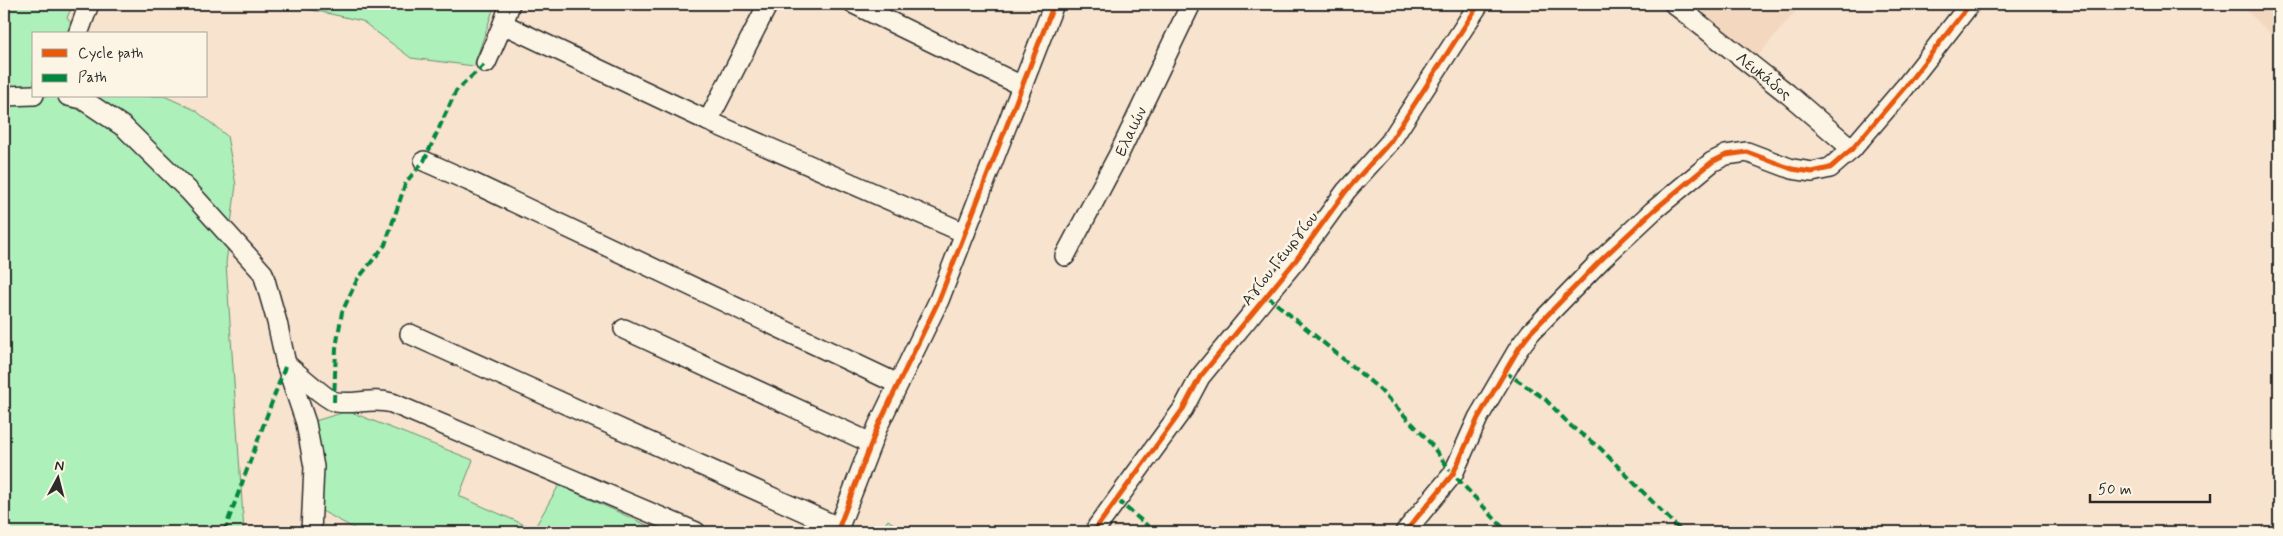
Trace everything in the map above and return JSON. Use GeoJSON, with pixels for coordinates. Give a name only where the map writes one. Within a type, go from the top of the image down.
{"type":"FeatureCollection","features":[{"type":"Feature","properties":{"kind":"street"},"geometry":{"type":"LineString","coordinates":[[79,32],[89,4]]}},
{"type":"Feature","properties":{"kind":"street"},"geometry":{"type":"LineString","coordinates":[[486,63],[510,4]]}},
{"type":"Feature","properties":{"kind":"street"},"geometry":{"type":"LineString","coordinates":[[708,121],[768,4]]}},
{"type":"Feature","properties":{"kind":"street"},"geometry":{"type":"LineString","coordinates":[[854,4],[1022,86]]}},
{"type":"Feature","properties":{"kind":"street"},"geometry":{"type":"LineString","coordinates":[[410,334],[838,530],[871,443],[939,300],[1054,4]]}},
{"type":"Feature","properties":{"kind":"street","name":"Ελαιών"},"geometry":{"type":"LineString","coordinates":[[1065,256],[1118,156],[1191,4]]}},
{"type":"Feature","properties":{"kind":"street","name":"Αγίου Γεωργίου"},"geometry":{"type":"LineString","coordinates":[[1098,527],[1182,409],[1200,377],[1296,260],[1346,191],[1390,142],[1479,4]]}},
{"type":"Feature","properties":{"kind":"street","name":"Λευκάδος"},"geometry":{"type":"LineString","coordinates":[[1674,4],[1788,94],[1852,149]]}},
{"type":"Feature","properties":{"kind":"street"},"geometry":{"type":"LineString","coordinates":[[1405,532],[1453,474],[1478,418],[1519,348],[1531,332],[1602,259],[1653,211],[1712,162],[1726,155],[1747,152],[1792,169],[1812,172],[1830,168],[1852,149],[1905,87],[1970,4]]}},
{"type":"Feature","properties":{"kind":"street"},"geometry":{"type":"LineString","coordinates":[[503,24],[708,121],[965,233]]}},
{"type":"Feature","properties":{"kind":"street"},"geometry":{"type":"LineString","coordinates":[[4,96],[32,95]]}},
{"type":"Feature","properties":{"kind":"street"},"geometry":{"type":"LineString","coordinates":[[79,98],[124,127],[189,191],[263,273],[277,322],[286,364],[306,423],[314,467],[310,532]]}},
{"type":"Feature","properties":{"kind":"street"},"geometry":{"type":"LineString","coordinates":[[424,162],[469,180],[898,384]]}},
{"type":"Feature","properties":{"kind":"street"},"geometry":{"type":"LineString","coordinates":[[624,329],[871,443]]}},
{"type":"Feature","properties":{"kind":"street"},"geometry":{"type":"LineString","coordinates":[[286,364],[334,402],[353,403],[380,399],[392,402],[696,532]]}},
{"type":"Feature","properties":{"kind":"shaded area"},"geometry":{"type":"Polygon","coordinates":[[[1712,4],[1802,4],[1754,60],[1700,17],[1712,4]]]}},
{"type":"Feature","properties":{"kind":"shaded area"},"geometry":{"type":"Polygon","coordinates":[[[2240,4],[2279,4],[2279,38],[2277,40],[2240,4]]]}},
{"type":"Feature","properties":{"kind":"green space"},"geometry":{"type":"Polygon","coordinates":[[[4,4],[73,4],[67,18],[78,32],[32,32],[32,98],[168,98],[195,110],[227,136],[236,185],[226,263],[244,532],[4,532],[4,4]]]}},
{"type":"Feature","properties":{"kind":"green space"},"geometry":{"type":"Polygon","coordinates":[[[286,4],[495,4],[474,66],[411,58],[362,21],[286,4]]]}},
{"type":"Feature","properties":{"kind":"green space"},"geometry":{"type":"Polygon","coordinates":[[[348,411],[473,460],[459,496],[534,529],[559,485],[662,532],[361,532],[322,511],[322,464],[315,421],[348,411]]]}},
{"type":"Feature","properties":{"kind":"green space"},"geometry":{"type":"Polygon","coordinates":[[[888,520],[905,532],[880,532],[888,520]]]}},
{"type":"Feature","properties":{"kind":"marked path"},"geometry":{"type":"LineString","coordinates":[[334,402],[336,348],[342,312],[357,280],[385,245],[406,182],[424,161],[456,91],[486,63]]}},
{"type":"Feature","properties":{"kind":"marked path"},"geometry":{"type":"LineString","coordinates":[[1267,296],[1377,387],[1427,439],[1453,474],[1507,532]]}},
{"type":"Feature","properties":{"kind":"marked path"},"geometry":{"type":"LineString","coordinates":[[224,532],[286,364]]}},
{"type":"Feature","properties":{"kind":"marked path"},"geometry":{"type":"LineString","coordinates":[[1505,372],[1545,399],[1572,427],[1600,448],[1682,532]]}},
{"type":"Feature","properties":{"kind":"marked path"},"geometry":{"type":"LineString","coordinates":[[1117,500],[1155,532]]}},
{"type":"Feature","properties":{"kind":"cycle path"},"geometry":{"type":"LineString","coordinates":[[837,532],[878,426],[939,300],[1054,4]]}},
{"type":"Feature","properties":{"kind":"cycle path"},"geometry":{"type":"LineString","coordinates":[[1097,527],[1183,409],[1200,377],[1296,260],[1346,191],[1390,142],[1479,4]]}},
{"type":"Feature","properties":{"kind":"cycle path"},"geometry":{"type":"LineString","coordinates":[[1405,532],[1453,474],[1478,418],[1519,348],[1531,332],[1602,259],[1653,211],[1712,162],[1726,155],[1747,152],[1792,169],[1812,172],[1830,168],[1852,149],[1905,87],[1970,4]]}}]}
